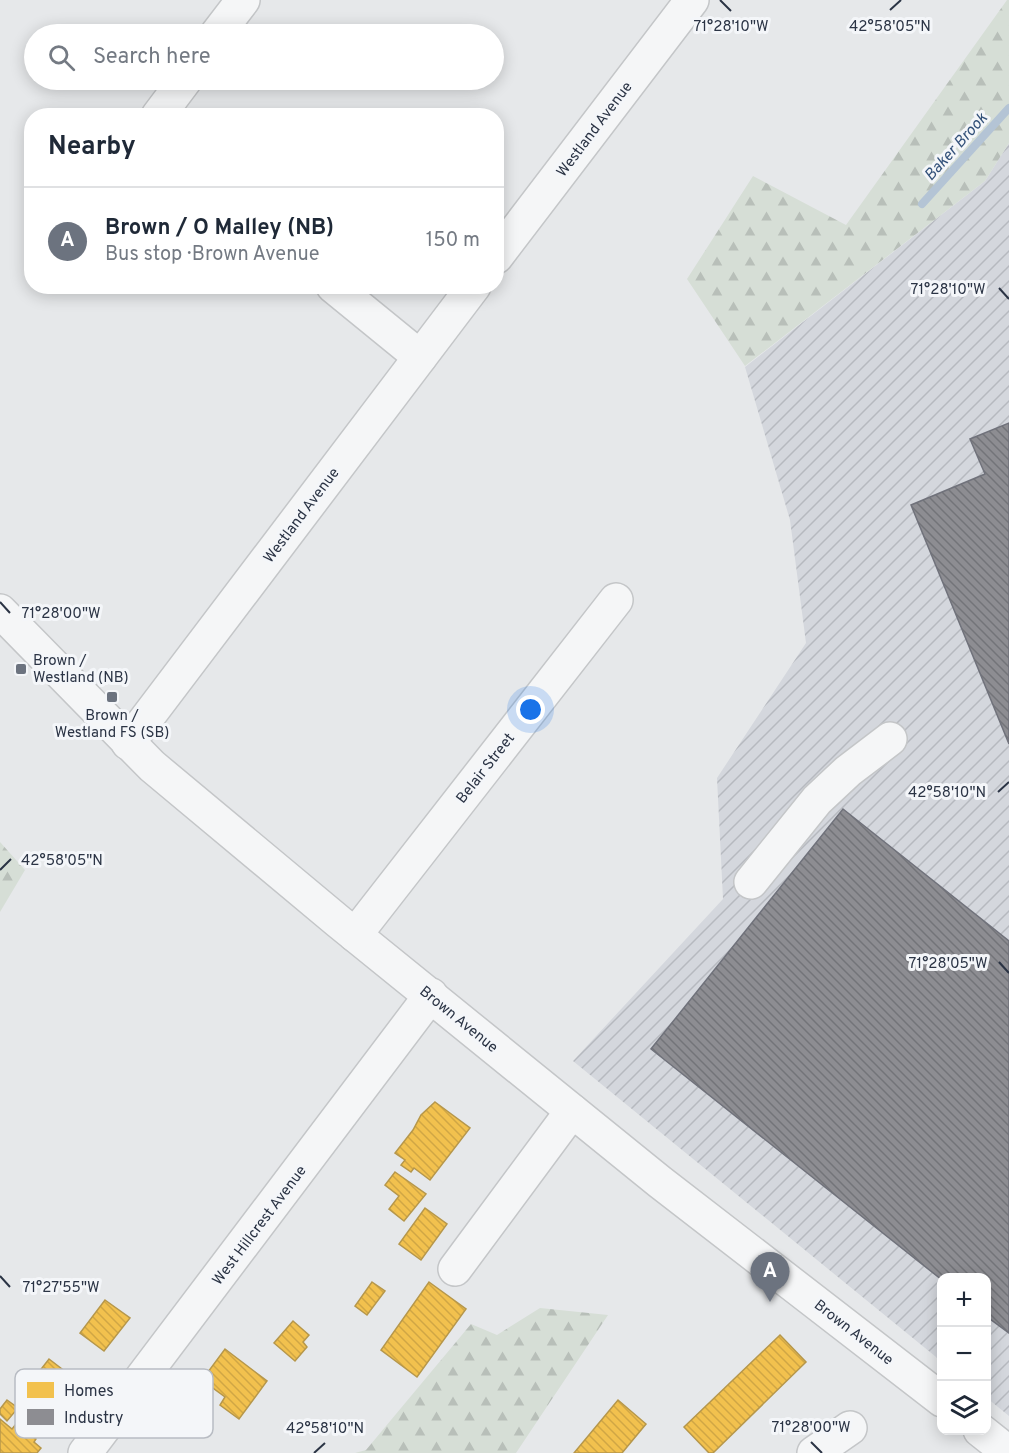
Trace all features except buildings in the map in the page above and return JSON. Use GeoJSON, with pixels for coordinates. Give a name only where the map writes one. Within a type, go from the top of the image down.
{"type":"FeatureCollection","features":[{"type":"Feature","properties":{"kind":"street"},"geometry":{"type":"LineString","coordinates":[[225,24],[243,0]]}},
{"type":"Feature","properties":{"kind":"street","name":"Westland Avenue"},"geometry":{"type":"LineString","coordinates":[[504,247],[692,0]]}},
{"type":"Feature","properties":{"kind":"street"},"geometry":{"type":"LineString","coordinates":[[164,108],[178,90]]}},
{"type":"Feature","properties":{"kind":"street"},"geometry":{"type":"LineString","coordinates":[[343,294],[420,357]]}},
{"type":"Feature","properties":{"kind":"street","name":"Westland Avenue"},"geometry":{"type":"LineString","coordinates":[[128,744],[468,294]]}},
{"type":"Feature","properties":{"kind":"street","name":"Belair Street"},"geometry":{"type":"LineString","coordinates":[[355,935],[616,600]]}},
{"type":"Feature","properties":{"kind":"street","name":"Brown Avenue"},"geometry":{"type":"LineString","coordinates":[[0,611],[128,744],[355,935],[660,1182],[937,1396]]}},
{"type":"Feature","properties":{"kind":"street"},"geometry":{"type":"LineString","coordinates":[[751,882],[817,800],[848,771],[890,739]]}},
{"type":"Feature","properties":{"kind":"street","name":"West Hillcrest Avenue"},"geometry":{"type":"LineString","coordinates":[[148,1369],[431,995]]}},
{"type":"Feature","properties":{"kind":"street"},"geometry":{"type":"LineString","coordinates":[[455,1269],[572,1111]]}},
{"type":"Feature","properties":{"kind":"street"},"geometry":{"type":"LineString","coordinates":[[814,1453],[850,1428]]}},
{"type":"Feature","properties":{"kind":"street"},"geometry":{"type":"LineString","coordinates":[[985,1435],[1009,1453]]}},
{"type":"Feature","properties":{"kind":"street","name":"West Hillcrest Avenue"},"geometry":{"type":"LineString","coordinates":[[85,1453],[96,1438]]}},
{"type":"Feature","properties":{"kind":"shaded area"},"geometry":{"type":"Polygon","coordinates":[[[1009,143],[1009,1416],[991,1401],[991,1273],[937,1273],[937,1358],[573,1061],[723,899],[717,778],[806,643],[790,520],[745,367],[985,181],[1009,143]]]}},
{"type":"Feature","properties":{"kind":"green space"},"geometry":{"type":"Polygon","coordinates":[[[1009,0],[1009,143],[985,181],[745,366],[687,279],[753,176],[846,225],[1009,0]]]}},
{"type":"Feature","properties":{"kind":"green space"},"geometry":{"type":"Polygon","coordinates":[[[0,842],[25,870],[0,912],[0,842]]]}},
{"type":"Feature","properties":{"kind":"green space"},"geometry":{"type":"Polygon","coordinates":[[[540,1308],[608,1315],[516,1453],[355,1453],[366,1450],[471,1324],[497,1335],[540,1308]]]}},
{"type":"Feature","properties":{"kind":"waterway","name":"Baker Brook"},"geometry":{"type":"LineString","coordinates":[[922,204],[1009,108]]}},
{"type":"Feature","properties":{"kind":"place","name":"Brown / Westland (NB)"},"geometry":{"type":"Point","coordinates":[21,669]}},
{"type":"Feature","properties":{"kind":"place","name":"Brown / Westland FS (SB)"},"geometry":{"type":"Point","coordinates":[112,697]}},
{"type":"Feature","properties":{"kind":"place","name":"Brown / O Malley (NB)"},"geometry":{"type":"Point","coordinates":[770,1302]}}]}
